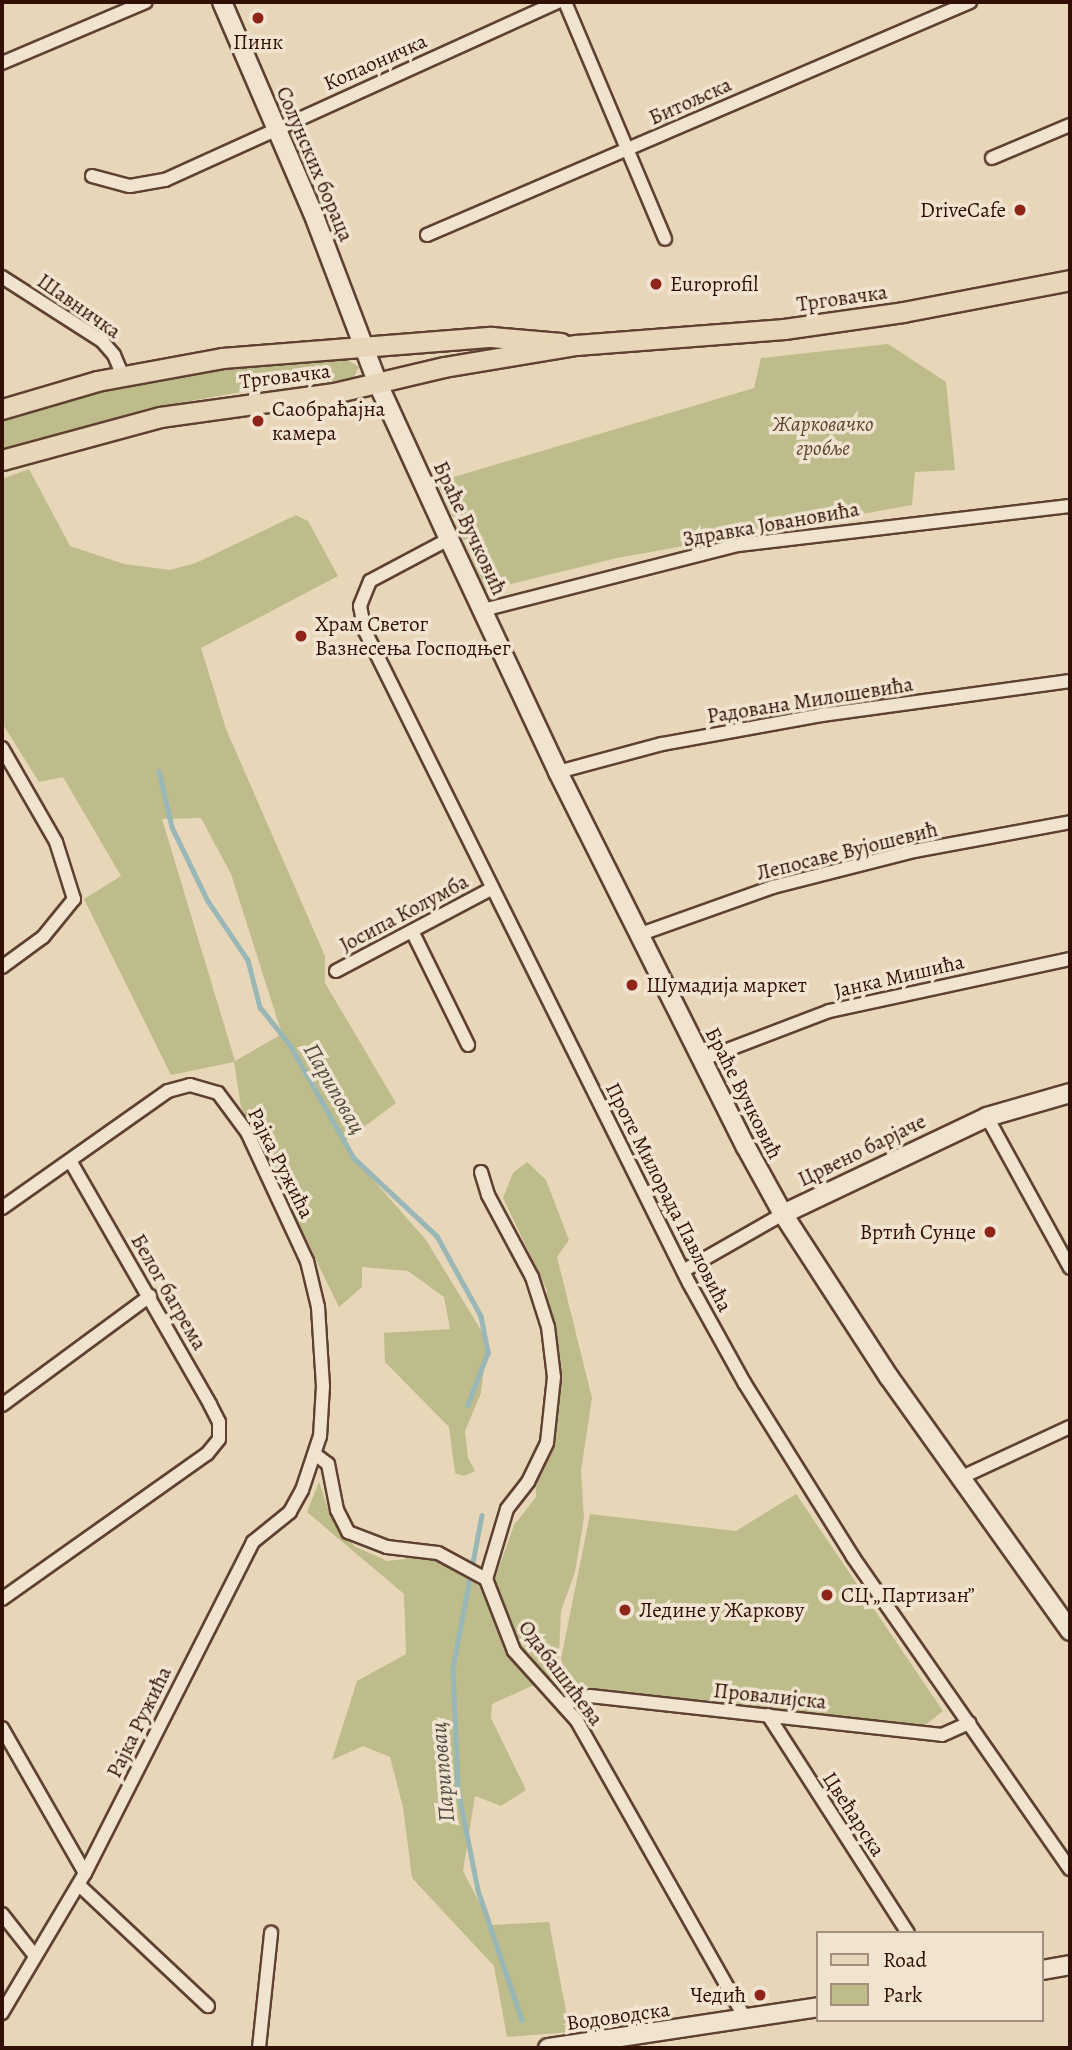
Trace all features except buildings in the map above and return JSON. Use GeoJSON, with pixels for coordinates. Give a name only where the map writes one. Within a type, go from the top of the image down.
{"type":"FeatureCollection","features":[{"type":"Feature","properties":{"kind":"main road","name":"Трговачка"},"geometry":{"type":"LineString","coordinates":[[2,460],[160,417],[379,384],[576,345],[784,329],[903,312],[1070,280]]}},
{"type":"Feature","properties":{"kind":"main road","name":"Трговачка"},"geometry":{"type":"LineString","coordinates":[[2,409],[123,376],[222,358],[491,337],[576,345]]}},
{"type":"Feature","properties":{"kind":"street"},"geometry":{"type":"LineString","coordinates":[[2,63],[146,2]]}},
{"type":"Feature","properties":{"kind":"street","name":"Солунских бораца"},"geometry":{"type":"LineString","coordinates":[[222,2],[379,384]]}},
{"type":"Feature","properties":{"kind":"street","name":"Копаоничка"},"geometry":{"type":"LineString","coordinates":[[92,176],[130,186],[154,184],[557,2]]}},
{"type":"Feature","properties":{"kind":"street"},"geometry":{"type":"LineString","coordinates":[[565,2],[665,239]]}},
{"type":"Feature","properties":{"kind":"street","name":"Битољска"},"geometry":{"type":"LineString","coordinates":[[427,235],[970,2]]}},
{"type":"Feature","properties":{"kind":"street"},"geometry":{"type":"LineString","coordinates":[[992,158],[1070,125]]}},
{"type":"Feature","properties":{"kind":"street","name":"Шавничка"},"geometry":{"type":"LineString","coordinates":[[2,277],[102,341],[114,355],[123,376]]}},
{"type":"Feature","properties":{"kind":"street","name":"Браће Вучковић"},"geometry":{"type":"LineString","coordinates":[[379,384],[558,772],[701,1060],[783,1214],[960,1478],[1070,1630]]}},
{"type":"Feature","properties":{"kind":"street","name":"Здравка Јовановића"},"geometry":{"type":"LineString","coordinates":[[483,610],[738,545],[818,532],[1070,506]]}},
{"type":"Feature","properties":{"kind":"street","name":"Проте Милорада Павловића"},"geometry":{"type":"LineString","coordinates":[[449,539],[370,582],[361,600],[361,617],[491,889],[683,1271],[799,1474],[1070,1869]]}},
{"type":"Feature","properties":{"kind":"street","name":"Радована Милошевића"},"geometry":{"type":"LineString","coordinates":[[558,772],[662,744],[822,715],[1070,681]]}},
{"type":"Feature","properties":{"kind":"street"},"geometry":{"type":"LineString","coordinates":[[2,748],[56,842],[74,889],[72,906],[43,937],[2,967]]}},
{"type":"Feature","properties":{"kind":"street","name":"Лепосаве Вујошевић"},"geometry":{"type":"LineString","coordinates":[[638,935],[773,887],[914,851],[1070,822]]}},
{"type":"Feature","properties":{"kind":"street","name":"Јосипа Колумба"},"geometry":{"type":"LineString","coordinates":[[336,971],[491,889]]}},
{"type":"Feature","properties":{"kind":"street"},"geometry":{"type":"LineString","coordinates":[[412,931],[468,1045]]}},
{"type":"Feature","properties":{"kind":"street","name":"Јанка Мишића"},"geometry":{"type":"LineString","coordinates":[[701,1060],[829,1011],[1070,959]]}},
{"type":"Feature","properties":{"kind":"street","name":"Рајка Ружића"},"geometry":{"type":"LineString","coordinates":[[2,2013],[82,1879],[253,1542],[290,1512],[316,1455],[322,1343],[307,1262],[235,1112],[218,1093],[184,1085],[160,1096],[69,1161]]}},
{"type":"Feature","properties":{"kind":"street","name":"Црвено барјаче"},"geometry":{"type":"LineString","coordinates":[[683,1271],[783,1214],[988,1117],[1070,1093]]}},
{"type":"Feature","properties":{"kind":"street"},"geometry":{"type":"LineString","coordinates":[[988,1117],[1070,1268]]}},
{"type":"Feature","properties":{"kind":"street"},"geometry":{"type":"LineString","coordinates":[[2,1208],[69,1161]]}},
{"type":"Feature","properties":{"kind":"street","name":"Белог багрема"},"geometry":{"type":"LineString","coordinates":[[2,1599],[216,1447],[220,1429],[216,1416],[150,1296],[69,1161]]}},
{"type":"Feature","properties":{"kind":"street"},"geometry":{"type":"LineString","coordinates":[[316,1455],[328,1464],[337,1510],[348,1532],[387,1547],[438,1553],[484,1578],[507,1509],[528,1482],[547,1443],[554,1377],[548,1326],[532,1277],[488,1195],[481,1172]]}},
{"type":"Feature","properties":{"kind":"street"},"geometry":{"type":"LineString","coordinates":[[2,1405],[150,1296]]}},
{"type":"Feature","properties":{"kind":"street"},"geometry":{"type":"LineString","coordinates":[[960,1478],[1070,1427]]}},
{"type":"Feature","properties":{"kind":"street","name":"Одабашићева"},"geometry":{"type":"LineString","coordinates":[[484,1578],[514,1651],[564,1704],[746,2020]]}},
{"type":"Feature","properties":{"kind":"street","name":"Провалијска"},"geometry":{"type":"LineString","coordinates":[[564,1704],[590,1696],[942,1735],[969,1723]]}},
{"type":"Feature","properties":{"kind":"street","name":"Цвећарска"},"geometry":{"type":"LineString","coordinates":[[768,1715],[907,1931]]}},
{"type":"Feature","properties":{"kind":"street"},"geometry":{"type":"LineString","coordinates":[[2,1728],[82,1879],[208,2006]]}},
{"type":"Feature","properties":{"kind":"street"},"geometry":{"type":"LineString","coordinates":[[2,1914],[35,1956]]}},
{"type":"Feature","properties":{"kind":"street"},"geometry":{"type":"LineString","coordinates":[[259,2048],[271,1933]]}},
{"type":"Feature","properties":{"kind":"street"},"geometry":{"type":"LineString","coordinates":[[1044,1970],[1070,1965]]}},
{"type":"Feature","properties":{"kind":"street","name":"Водоводска"},"geometry":{"type":"LineString","coordinates":[[548,2048],[816,2007]]}},
{"type":"Feature","properties":{"kind":"green space","name":"Жарковачко гробље"},"geometry":{"type":"Polygon","coordinates":[[[888,344],[946,382],[955,470],[915,472],[912,505],[617,558],[486,590],[437,482],[754,388],[761,358],[888,344]]]}},
{"type":"Feature","properties":{"kind":"green space"},"geometry":{"type":"Polygon","coordinates":[[[344,358],[359,367],[353,378],[277,386],[149,408],[2,451],[2,418],[103,388],[236,365],[344,358]]]}},
{"type":"Feature","properties":{"kind":"green space"},"geometry":{"type":"Polygon","coordinates":[[[29,469],[70,546],[124,564],[170,570],[196,563],[296,515],[308,521],[338,576],[201,648],[226,729],[325,956],[325,983],[396,1103],[345,1141],[336,1127],[354,1158],[426,1240],[487,1340],[481,1393],[465,1431],[468,1458],[475,1471],[464,1476],[455,1473],[449,1427],[385,1362],[384,1333],[450,1329],[444,1297],[408,1271],[362,1267],[362,1287],[339,1307],[241,1107],[234,1062],[171,1075],[84,899],[121,876],[63,777],[39,782],[2,723],[2,479],[29,469]],[[201,818],[162,819],[235,1061],[282,1034],[231,874],[201,818]]]}},
{"type":"Feature","properties":{"kind":"green space"},"geometry":{"type":"Polygon","coordinates":[[[527,1162],[546,1180],[569,1240],[557,1257],[592,1398],[581,1471],[584,1518],[575,1572],[561,1611],[558,1674],[492,1704],[491,1718],[526,1790],[501,1806],[475,1796],[463,1871],[491,1925],[549,1922],[570,2032],[507,2037],[494,1966],[412,1878],[403,1807],[390,1757],[363,1746],[332,1760],[357,1681],[406,1654],[404,1594],[307,1512],[319,1482],[328,1508],[354,1546],[387,1561],[406,1559],[414,1549],[493,1584],[514,1525],[536,1497],[536,1466],[552,1407],[544,1310],[547,1290],[503,1198],[513,1173],[527,1162]]]}},
{"type":"Feature","properties":{"kind":"green space"},"geometry":{"type":"Polygon","coordinates":[[[796,1494],[943,1711],[924,1726],[569,1689],[561,1659],[590,1514],[736,1531],[796,1494]]]}},
{"type":"Feature","properties":{"kind":"waterway","name":"Париповац"},"geometry":{"type":"LineString","coordinates":[[159,771],[172,827],[208,901],[248,960],[260,1007],[290,1045],[354,1158],[437,1236],[481,1316],[488,1353],[468,1405]]}},
{"type":"Feature","properties":{"kind":"waterway","name":"Париповац"},"geometry":{"type":"LineString","coordinates":[[482,1515],[453,1668],[458,1789],[478,1890],[522,2020]]}},
{"type":"Feature","properties":{"kind":"place","name":"Пинк"},"geometry":{"type":"Point","coordinates":[258,18]}},
{"type":"Feature","properties":{"kind":"place","name":"DriveCafe"},"geometry":{"type":"Point","coordinates":[1020,210]}},
{"type":"Feature","properties":{"kind":"place","name":"Europrofil"},"geometry":{"type":"Point","coordinates":[656,284]}},
{"type":"Feature","properties":{"kind":"place","name":"Саобраћајна камера"},"geometry":{"type":"Point","coordinates":[258,421]}},
{"type":"Feature","properties":{"kind":"place","name":"Храм Светог Вазнесења Господњег"},"geometry":{"type":"Point","coordinates":[301,636]}},
{"type":"Feature","properties":{"kind":"place","name":"Шумадија маркет"},"geometry":{"type":"Point","coordinates":[632,985]}},
{"type":"Feature","properties":{"kind":"place","name":"Вртић Сунце"},"geometry":{"type":"Point","coordinates":[990,1232]}},
{"type":"Feature","properties":{"kind":"place","name":"СЦ „Партизан”"},"geometry":{"type":"Point","coordinates":[827,1595]}},
{"type":"Feature","properties":{"kind":"place","name":"Ледине у Жаркову"},"geometry":{"type":"Point","coordinates":[625,1610]}},
{"type":"Feature","properties":{"kind":"place","name":"Чедић"},"geometry":{"type":"Point","coordinates":[760,1995]}}]}
